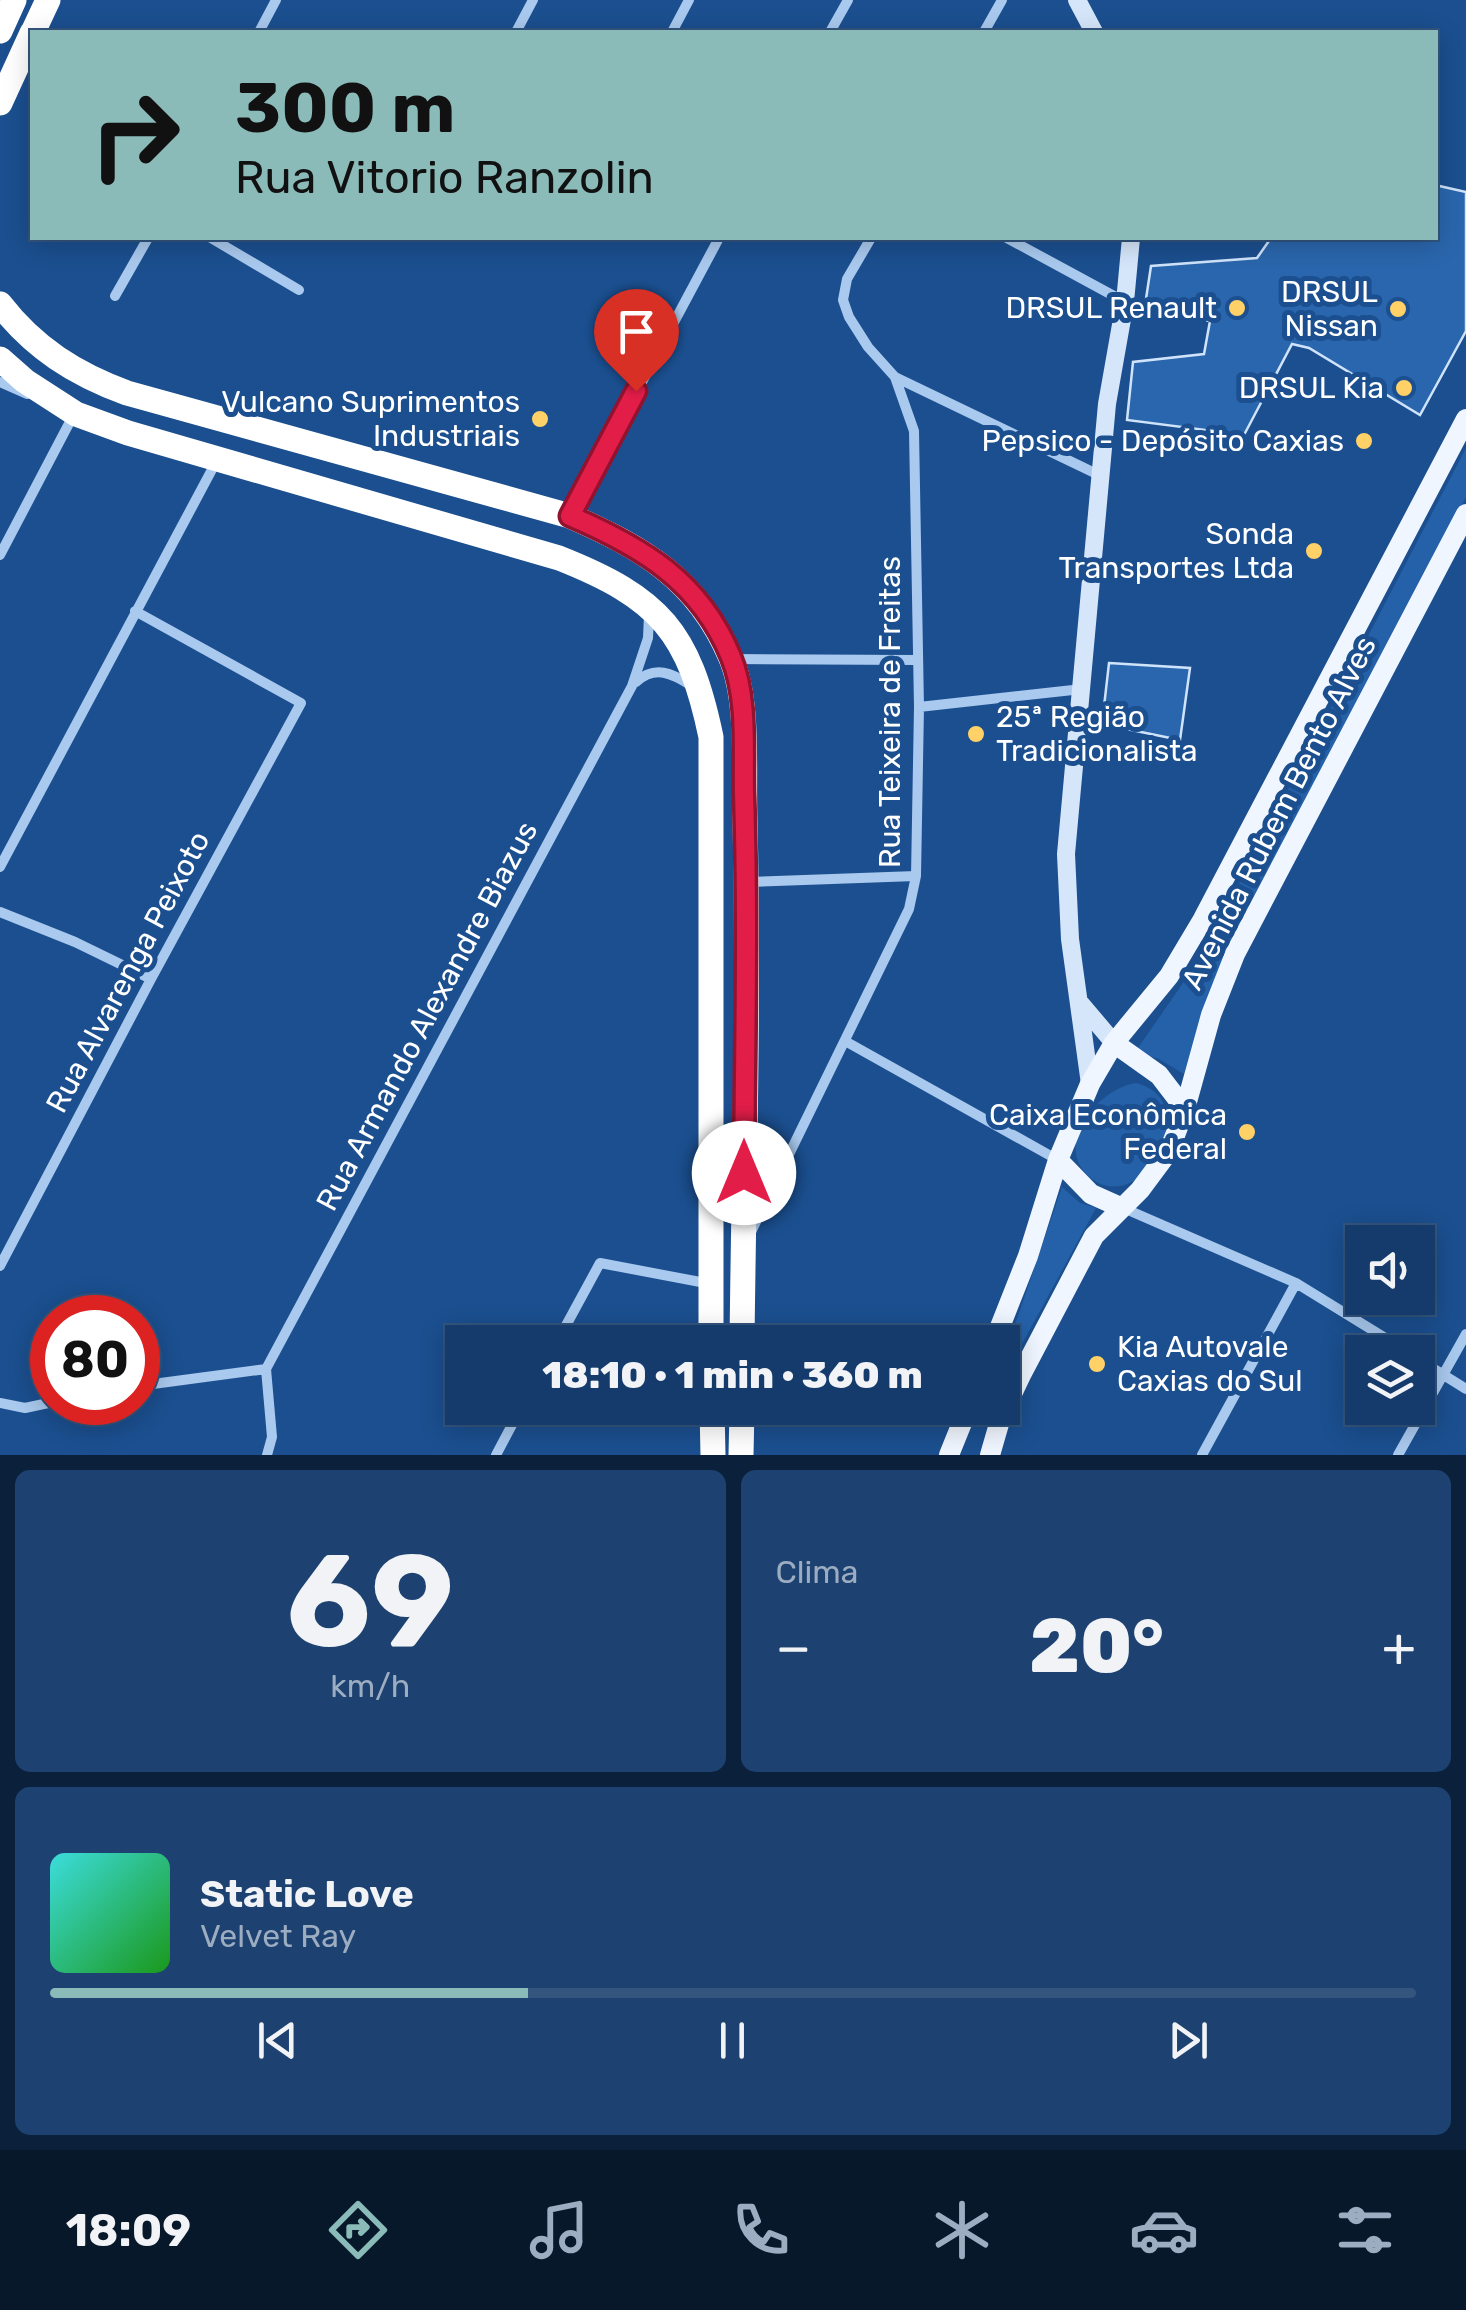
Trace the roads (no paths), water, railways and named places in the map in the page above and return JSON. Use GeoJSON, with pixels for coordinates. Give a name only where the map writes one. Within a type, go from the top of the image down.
{"type":"FeatureCollection","features":[{"type":"Feature","properties":{"kind":"highway"},"geometry":{"type":"LineString","coordinates":[[34,30],[48,0]]}},
{"type":"Feature","properties":{"kind":"highway"},"geometry":{"type":"LineString","coordinates":[[0,103],[30,39]]}},
{"type":"Feature","properties":{"kind":"highway"},"geometry":{"type":"LineString","coordinates":[[0,304],[53,358],[108,386],[570,516],[646,553],[671,571],[711,618],[732,659],[740,692],[743,737],[746,882],[742,1325]]}},
{"type":"Feature","properties":{"kind":"highway"},"geometry":{"type":"LineString","coordinates":[[0,358],[25,382],[76,414],[560,558],[610,580],[648,606],[680,642],[702,692],[711,737],[711,1325]]}},
{"type":"Feature","properties":{"kind":"highway"},"geometry":{"type":"LineString","coordinates":[[712,1425],[713,1455]]}},
{"type":"Feature","properties":{"kind":"highway"},"geometry":{"type":"LineString","coordinates":[[741,1455],[742,1425]]}},
{"type":"Feature","properties":{"kind":"main road","name":"Avenida Rubem Bento Alves"},"geometry":{"type":"LineString","coordinates":[[1001,1325],[1028,1256],[1058,1160],[1114,1032],[1169,976],[1204,920],[1466,420]]}},
{"type":"Feature","properties":{"kind":"main road","name":"Avenida Rubem Bento Alves"},"geometry":{"type":"LineString","coordinates":[[990,1455],[1001,1418],[1022,1372],[1094,1236],[1170,1151],[1211,1015],[1235,954],[1466,514]]}},
{"type":"Feature","properties":{"kind":"main road"},"geometry":{"type":"LineString","coordinates":[[1114,1032],[1159,1075],[1185,1109]]}},
{"type":"Feature","properties":{"kind":"main road"},"geometry":{"type":"LineString","coordinates":[[1058,1160],[1091,1194],[1120,1207]]}},
{"type":"Feature","properties":{"kind":"main road"},"geometry":{"type":"LineString","coordinates":[[949,1455],[961,1425]]}},
{"type":"Feature","properties":{"kind":"street"},"geometry":{"type":"LineString","coordinates":[[260,30],[276,0]]}},
{"type":"Feature","properties":{"kind":"street"},"geometry":{"type":"LineString","coordinates":[[517,30],[533,0]]}},
{"type":"Feature","properties":{"kind":"street"},"geometry":{"type":"LineString","coordinates":[[673,30],[689,0]]}},
{"type":"Feature","properties":{"kind":"street"},"geometry":{"type":"LineString","coordinates":[[831,30],[848,0]]}},
{"type":"Feature","properties":{"kind":"street"},"geometry":{"type":"LineString","coordinates":[[985,30],[1002,0]]}},
{"type":"Feature","properties":{"kind":"street"},"geometry":{"type":"LineString","coordinates":[[1077,0],[1093,30]]}},
{"type":"Feature","properties":{"kind":"street"},"geometry":{"type":"LineString","coordinates":[[1095,2],[1105,30]]}},
{"type":"Feature","properties":{"kind":"street"},"geometry":{"type":"LineString","coordinates":[[115,296],[147,240]]}},
{"type":"Feature","properties":{"kind":"street"},"geometry":{"type":"LineString","coordinates":[[214,240],[299,290]]}},
{"type":"Feature","properties":{"kind":"street"},"geometry":{"type":"LineString","coordinates":[[570,516],[718,240]]}},
{"type":"Feature","properties":{"kind":"street","name":"Rua Teixeira de Freitas"},"geometry":{"type":"LineString","coordinates":[[744,1246],[909,909],[916,876],[919,707],[914,431],[896,377],[868,346],[843,300],[847,280],[870,240]]}},
{"type":"Feature","properties":{"kind":"street"},"geometry":{"type":"LineString","coordinates":[[1010,240],[1126,302]]}},
{"type":"Feature","properties":{"kind":"street"},"geometry":{"type":"LineString","coordinates":[[1090,1084],[1070,939],[1066,854],[1107,404],[1126,302],[1132,240]]}},
{"type":"Feature","properties":{"kind":"street"},"geometry":{"type":"LineString","coordinates":[[896,377],[1100,476]]}},
{"type":"Feature","properties":{"kind":"street"},"geometry":{"type":"LineString","coordinates":[[0,382],[76,414],[0,555]]}},
{"type":"Feature","properties":{"kind":"street"},"geometry":{"type":"LineString","coordinates":[[0,867],[218,459]]}},
{"type":"Feature","properties":{"kind":"street","name":"Rua Armando Alexandre Biazus"},"geometry":{"type":"LineString","coordinates":[[266,1370],[632,686],[648,638],[648,606]]}},
{"type":"Feature","properties":{"kind":"street","name":"Rua Alvarenga Peixoto"},"geometry":{"type":"LineString","coordinates":[[0,1266],[150,980],[302,703],[135,611]]}},
{"type":"Feature","properties":{"kind":"street"},"geometry":{"type":"LineString","coordinates":[[732,659],[918,660]]}},
{"type":"Feature","properties":{"kind":"street"},"geometry":{"type":"LineString","coordinates":[[632,686],[646,672],[660,671],[702,692]]}},
{"type":"Feature","properties":{"kind":"street"},"geometry":{"type":"LineString","coordinates":[[919,707],[1083,689]]}},
{"type":"Feature","properties":{"kind":"street"},"geometry":{"type":"LineString","coordinates":[[746,882],[916,876]]}},
{"type":"Feature","properties":{"kind":"street"},"geometry":{"type":"LineString","coordinates":[[0,912],[76,942],[150,980]]}},
{"type":"Feature","properties":{"kind":"street"},"geometry":{"type":"LineString","coordinates":[[1081,1004],[1114,1032]]}},
{"type":"Feature","properties":{"kind":"street"},"geometry":{"type":"LineString","coordinates":[[845,1041],[1058,1160]]}},
{"type":"Feature","properties":{"kind":"street"},"geometry":{"type":"LineString","coordinates":[[1120,1207],[1296,1283],[1380,1335]]}},
{"type":"Feature","properties":{"kind":"street"},"geometry":{"type":"LineString","coordinates":[[566,1325],[600,1263],[710,1284]]}},
{"type":"Feature","properties":{"kind":"street"},"geometry":{"type":"LineString","coordinates":[[1202,1455],[1296,1283]]}},
{"type":"Feature","properties":{"kind":"street"},"geometry":{"type":"LineString","coordinates":[[1398,1455],[1466,1334]]}},
{"type":"Feature","properties":{"kind":"street"},"geometry":{"type":"LineString","coordinates":[[160,1383],[266,1370],[272,1437],[267,1455]]}},
{"type":"Feature","properties":{"kind":"street"},"geometry":{"type":"LineString","coordinates":[[1435,1370],[1466,1389]]}},
{"type":"Feature","properties":{"kind":"street"},"geometry":{"type":"LineString","coordinates":[[0,1403],[30,1407]]}},
{"type":"Feature","properties":{"kind":"street"},"geometry":{"type":"LineString","coordinates":[[496,1455],[513,1425]]}},
{"type":"Feature","properties":{"kind":"place","name":"DRSUL Renault"},"geometry":{"type":"Point","coordinates":[1237,308]}},
{"type":"Feature","properties":{"kind":"place","name":"DRSUL Nissan"},"geometry":{"type":"Point","coordinates":[1398,309]}},
{"type":"Feature","properties":{"kind":"place","name":"DRSUL Kia"},"geometry":{"type":"Point","coordinates":[1404,388]}},
{"type":"Feature","properties":{"kind":"place","name":"Vulcano Suprimentos Industriais"},"geometry":{"type":"Point","coordinates":[540,419]}},
{"type":"Feature","properties":{"kind":"place","name":"Pepsico - Depósito Caxias"},"geometry":{"type":"Point","coordinates":[1364,441]}},
{"type":"Feature","properties":{"kind":"place","name":"Sonda Transportes Ltda"},"geometry":{"type":"Point","coordinates":[1314,551]}},
{"type":"Feature","properties":{"kind":"place","name":"25ª Região Tradicionalista"},"geometry":{"type":"Point","coordinates":[976,734]}},
{"type":"Feature","properties":{"kind":"place","name":"Caixa Econômica Federal"},"geometry":{"type":"Point","coordinates":[1247,1132]}},
{"type":"Feature","properties":{"kind":"place","name":"Kia Autovale Caxias do Sul"},"geometry":{"type":"Point","coordinates":[1097,1364]}}]}
